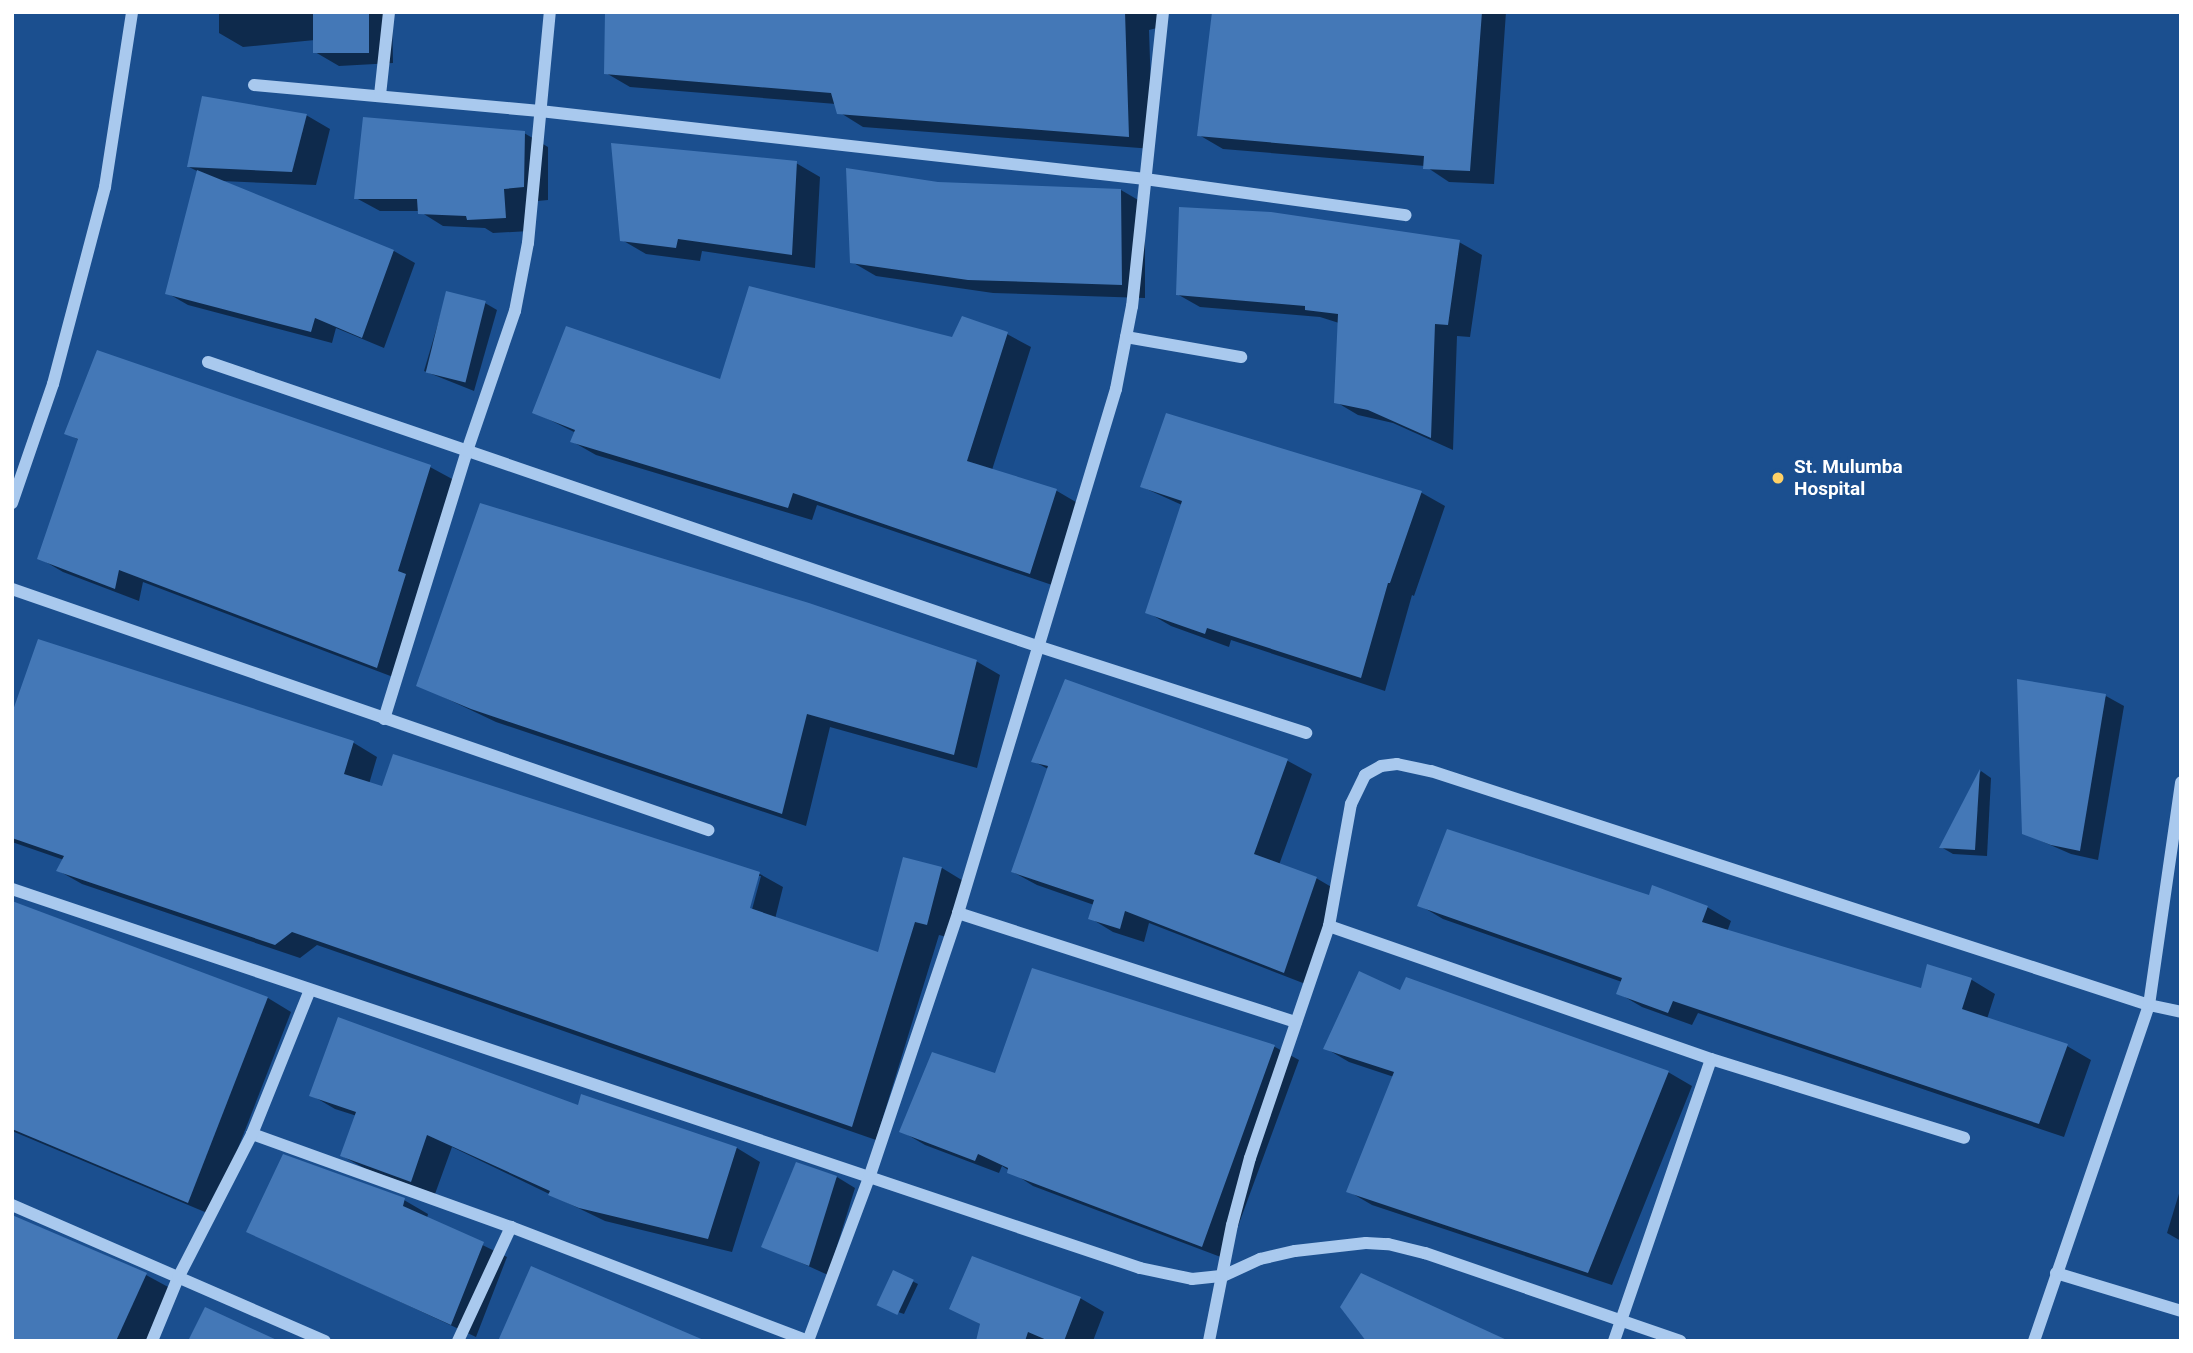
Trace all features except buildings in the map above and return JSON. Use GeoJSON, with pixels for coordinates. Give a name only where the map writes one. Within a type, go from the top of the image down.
{"type":"FeatureCollection","features":[{"type":"Feature","properties":{"kind":"street"},"geometry":{"type":"LineString","coordinates":[[12,503],[53,384],[106,187],[132,12]]}},
{"type":"Feature","properties":{"kind":"street"},"geometry":{"type":"LineString","coordinates":[[380,95],[389,12]]}},
{"type":"Feature","properties":{"kind":"street"},"geometry":{"type":"LineString","coordinates":[[384,719],[467,451],[515,311],[528,243],[551,12]]}},
{"type":"Feature","properties":{"kind":"street"},"geometry":{"type":"LineString","coordinates":[[252,1135],[511,1227],[808,1341],[870,1175],[958,913],[1116,389],[1126,337],[1163,12]]}},
{"type":"Feature","properties":{"kind":"street"},"geometry":{"type":"LineString","coordinates":[[254,85],[540,111],[1145,179],[1406,215]]}},
{"type":"Feature","properties":{"kind":"street"},"geometry":{"type":"LineString","coordinates":[[1126,337],[1241,356]]}},
{"type":"Feature","properties":{"kind":"street"},"geometry":{"type":"LineString","coordinates":[[208,362],[1037,646],[1306,733]]}},
{"type":"Feature","properties":{"kind":"street"},"geometry":{"type":"LineString","coordinates":[[12,589],[708,830]]}},
{"type":"Feature","properties":{"kind":"street"},"geometry":{"type":"LineString","coordinates":[[1209,1341],[1232,1225],[1250,1158],[1329,926],[1351,804],[1365,775],[1381,766],[1397,764],[1432,771],[2149,1005],[2181,1012]]}},
{"type":"Feature","properties":{"kind":"street"},"geometry":{"type":"LineString","coordinates":[[2034,1341],[2149,1005],[2181,782]]}},
{"type":"Feature","properties":{"kind":"street"},"geometry":{"type":"LineString","coordinates":[[12,889],[870,1175],[1140,1268],[1192,1279],[1223,1276],[1260,1259],[1295,1251],[1366,1243],[1388,1244],[1425,1253],[1680,1341]]}},
{"type":"Feature","properties":{"kind":"street"},"geometry":{"type":"LineString","coordinates":[[958,913],[1296,1022]]}},
{"type":"Feature","properties":{"kind":"street"},"geometry":{"type":"LineString","coordinates":[[1329,926],[1711,1059],[1964,1138]]}},
{"type":"Feature","properties":{"kind":"street"},"geometry":{"type":"LineString","coordinates":[[152,1341],[178,1278],[252,1135],[310,990]]}},
{"type":"Feature","properties":{"kind":"street"},"geometry":{"type":"LineString","coordinates":[[1614,1341],[1711,1059]]}},
{"type":"Feature","properties":{"kind":"street"},"geometry":{"type":"LineString","coordinates":[[12,1205],[325,1341]]}},
{"type":"Feature","properties":{"kind":"street"},"geometry":{"type":"LineString","coordinates":[[458,1341],[511,1227]]}},
{"type":"Feature","properties":{"kind":"street"},"geometry":{"type":"LineString","coordinates":[[2056,1273],[2181,1311]]}},
{"type":"Feature","properties":{"kind":"place","name":"St. Mulumba Hospital"},"geometry":{"type":"Point","coordinates":[1778,478]}}]}
